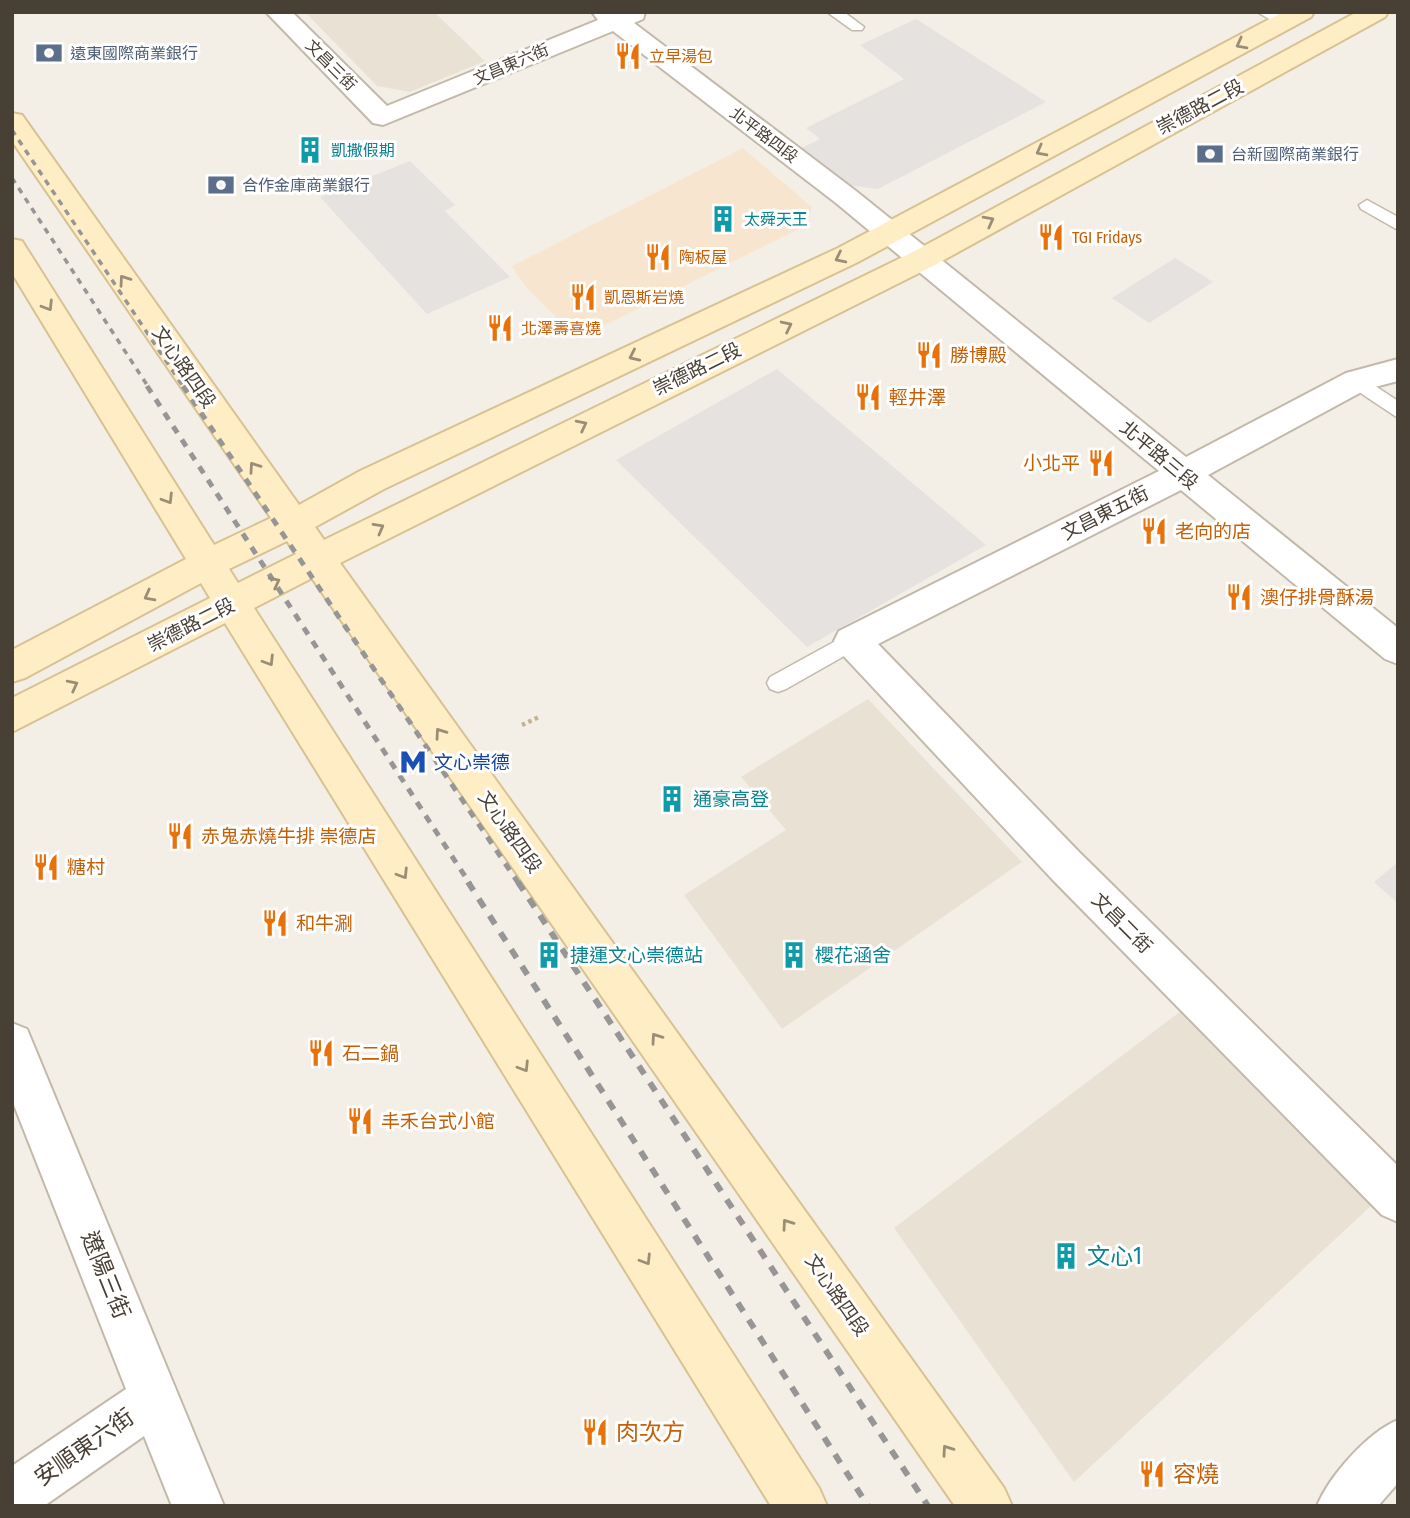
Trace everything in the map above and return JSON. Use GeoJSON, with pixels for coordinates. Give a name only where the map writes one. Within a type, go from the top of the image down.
{"type":"FeatureCollection","features":[{"type":"Feature","properties":{"kind":"main road","name":"崇德路二段"},"geometry":{"type":"LineString","coordinates":[[12,716],[618,407],[921,260],[1376,12]]}},
{"type":"Feature","properties":{"kind":"main road","name":"崇德路二段"},"geometry":{"type":"LineString","coordinates":[[12,667],[372,480],[848,255],[1283,16]]}},
{"type":"Feature","properties":{"kind":"main road","name":"文心路四段"},"geometry":{"type":"LineString","coordinates":[[12,121],[986,1506]]}},
{"type":"Feature","properties":{"kind":"main road"},"geometry":{"type":"LineString","coordinates":[[12,248],[232,604],[801,1506]]}},
{"type":"Feature","properties":{"kind":"street","name":"文昌三街"},"geometry":{"type":"LineString","coordinates":[[278,12],[383,117]]}},
{"type":"Feature","properties":{"kind":"street","name":"文昌東六街"},"geometry":{"type":"LineString","coordinates":[[383,117],[620,15]]}},
{"type":"Feature","properties":{"kind":"street","name":"北平路四段"},"geometry":{"type":"LineString","coordinates":[[620,15],[921,260]]}},
{"type":"Feature","properties":{"kind":"street","name":"北平路三段"},"geometry":{"type":"LineString","coordinates":[[921,260],[1398,649]]}},
{"type":"Feature","properties":{"kind":"street","name":"文昌東五街"},"geometry":{"type":"LineString","coordinates":[[852,641],[1357,382],[1398,370]]}},
{"type":"Feature","properties":{"kind":"street","name":"文昌二街"},"geometry":{"type":"LineString","coordinates":[[852,641],[1065,865],[1398,1199]]}},
{"type":"Feature","properties":{"kind":"street","name":"遼陽三街"},"geometry":{"type":"LineString","coordinates":[[12,1044],[198,1506]]}},
{"type":"Feature","properties":{"kind":"street","name":"安順東六街"},"geometry":{"type":"LineString","coordinates":[[12,1497],[156,1398]]}},
{"type":"Feature","properties":{"kind":"street"},"geometry":{"type":"LineString","coordinates":[[1343,1506],[1398,1445]]}},
{"type":"Feature","properties":{"kind":"lane"},"geometry":{"type":"LineString","coordinates":[[834,12],[857,27]]}},
{"type":"Feature","properties":{"kind":"lane"},"geometry":{"type":"LineString","coordinates":[[1367,205],[1398,225]]}},
{"type":"Feature","properties":{"kind":"lane"},"geometry":{"type":"LineString","coordinates":[[1357,382],[1398,411]]}},
{"type":"Feature","properties":{"kind":"lane"},"geometry":{"type":"LineString","coordinates":[[778,684],[852,641]]}},
{"type":"Feature","properties":{"kind":"path"},"geometry":{"type":"LineString","coordinates":[[522,725],[541,716]]}},
{"type":"Feature","properties":{"kind":"shaded area"},"geometry":{"type":"Polygon","coordinates":[[[305,12],[434,12],[485,61],[410,92],[377,86],[305,12]]]}},
{"type":"Feature","properties":{"kind":"shaded area"},"geometry":{"type":"Polygon","coordinates":[[[916,19],[1046,102],[878,189],[848,185],[800,149],[820,139],[806,128],[904,79],[860,45],[916,19]]]}},
{"type":"Feature","properties":{"kind":"shaded area","name":"太舜天王"},"geometry":{"type":"Polygon","coordinates":[[[743,148],[812,207],[807,225],[577,339],[525,286],[512,266],[743,148]]]}},
{"type":"Feature","properties":{"kind":"shaded area"},"geometry":{"type":"Polygon","coordinates":[[[410,161],[455,205],[445,211],[510,277],[427,314],[320,197],[410,161]]]}},
{"type":"Feature","properties":{"kind":"shaded area"},"geometry":{"type":"Polygon","coordinates":[[[1175,258],[1213,282],[1149,323],[1112,298],[1175,258]]]}},
{"type":"Feature","properties":{"kind":"shaded area"},"geometry":{"type":"Polygon","coordinates":[[[777,369],[986,545],[807,647],[616,460],[777,369]]]}},
{"type":"Feature","properties":{"kind":"shaded area","name":"櫻花涵舍"},"geometry":{"type":"Polygon","coordinates":[[[868,699],[1022,862],[782,1029],[684,895],[786,830],[741,777],[868,699]]]}},
{"type":"Feature","properties":{"kind":"shaded area"},"geometry":{"type":"Polygon","coordinates":[[[1398,862],[1398,903],[1374,882],[1398,862]]]}},
{"type":"Feature","properties":{"kind":"shaded area"},"geometry":{"type":"Polygon","coordinates":[[[1181,1011],[1372,1205],[1074,1482],[894,1228],[1181,1011]]]}},
{"type":"Feature","properties":{"kind":"railway"},"geometry":{"type":"LineString","coordinates":[[12,130],[184,388]]}},
{"type":"Feature","properties":{"kind":"railway"},"geometry":{"type":"LineString","coordinates":[[12,178],[149,388]]}},
{"type":"Feature","properties":{"kind":"railway"},"geometry":{"type":"LineString","coordinates":[[147,386],[470,884]]}},
{"type":"Feature","properties":{"kind":"railway"},"geometry":{"type":"LineString","coordinates":[[183,386],[519,884]]}},
{"type":"Feature","properties":{"kind":"railway"},"geometry":{"type":"LineString","coordinates":[[468,882],[868,1506]]}},
{"type":"Feature","properties":{"kind":"railway"},"geometry":{"type":"LineString","coordinates":[[518,882],[928,1506]]}},
{"type":"Feature","properties":{"kind":"place","name":"遠東國際商業銀行"},"geometry":{"type":"Point","coordinates":[49,53]}},
{"type":"Feature","properties":{"kind":"place","name":"立早湯包"},"geometry":{"type":"Point","coordinates":[628,56]}},
{"type":"Feature","properties":{"kind":"place","name":"凱撒假期"},"geometry":{"type":"Point","coordinates":[310,150]}},
{"type":"Feature","properties":{"kind":"place","name":"台新國際商業銀行"},"geometry":{"type":"Point","coordinates":[1210,154]}},
{"type":"Feature","properties":{"kind":"place","name":"合作金庫商業銀行"},"geometry":{"type":"Point","coordinates":[221,185]}},
{"type":"Feature","properties":{"kind":"place","name":"太舜天王"},"geometry":{"type":"Point","coordinates":[723,219]}},
{"type":"Feature","properties":{"kind":"place","name":"TGI Fridays"},"geometry":{"type":"Point","coordinates":[1051,237]}},
{"type":"Feature","properties":{"kind":"place","name":"陶板屋"},"geometry":{"type":"Point","coordinates":[658,257]}},
{"type":"Feature","properties":{"kind":"place","name":"凱恩斯岩燒"},"geometry":{"type":"Point","coordinates":[583,297]}},
{"type":"Feature","properties":{"kind":"place","name":"北澤壽喜燒"},"geometry":{"type":"Point","coordinates":[500,328]}},
{"type":"Feature","properties":{"kind":"place","name":"勝博殿"},"geometry":{"type":"Point","coordinates":[929,355]}},
{"type":"Feature","properties":{"kind":"place","name":"輕井澤"},"geometry":{"type":"Point","coordinates":[868,397]}},
{"type":"Feature","properties":{"kind":"place","name":"小北平"},"geometry":{"type":"Point","coordinates":[1101,463]}},
{"type":"Feature","properties":{"kind":"place","name":"老向的店"},"geometry":{"type":"Point","coordinates":[1154,531]}},
{"type":"Feature","properties":{"kind":"place","name":"澳仔排骨酥湯"},"geometry":{"type":"Point","coordinates":[1239,597]}},
{"type":"Feature","properties":{"kind":"place","name":"文心崇德"},"geometry":{"type":"Point","coordinates":[413,762]}},
{"type":"Feature","properties":{"kind":"place","name":"通豪高登"},"geometry":{"type":"Point","coordinates":[672,799]}},
{"type":"Feature","properties":{"kind":"place","name":"赤鬼赤燒牛排 崇德店"},"geometry":{"type":"Point","coordinates":[180,836]}},
{"type":"Feature","properties":{"kind":"place","name":"糖村"},"geometry":{"type":"Point","coordinates":[46,867]}},
{"type":"Feature","properties":{"kind":"place","name":"和牛涮"},"geometry":{"type":"Point","coordinates":[275,923]}},
{"type":"Feature","properties":{"kind":"place","name":"捷運文心崇德站"},"geometry":{"type":"Point","coordinates":[549,955]}},
{"type":"Feature","properties":{"kind":"place","name":"櫻花涵舍"},"geometry":{"type":"Point","coordinates":[794,955]}},
{"type":"Feature","properties":{"kind":"place","name":"石二鍋"},"geometry":{"type":"Point","coordinates":[321,1053]}},
{"type":"Feature","properties":{"kind":"place","name":"丰禾台式小館"},"geometry":{"type":"Point","coordinates":[360,1121]}},
{"type":"Feature","properties":{"kind":"place","name":"文心1"},"geometry":{"type":"Point","coordinates":[1066,1256]}},
{"type":"Feature","properties":{"kind":"place","name":"肉次方"},"geometry":{"type":"Point","coordinates":[595,1432]}},
{"type":"Feature","properties":{"kind":"place","name":"容燒"},"geometry":{"type":"Point","coordinates":[1152,1474]}}]}
